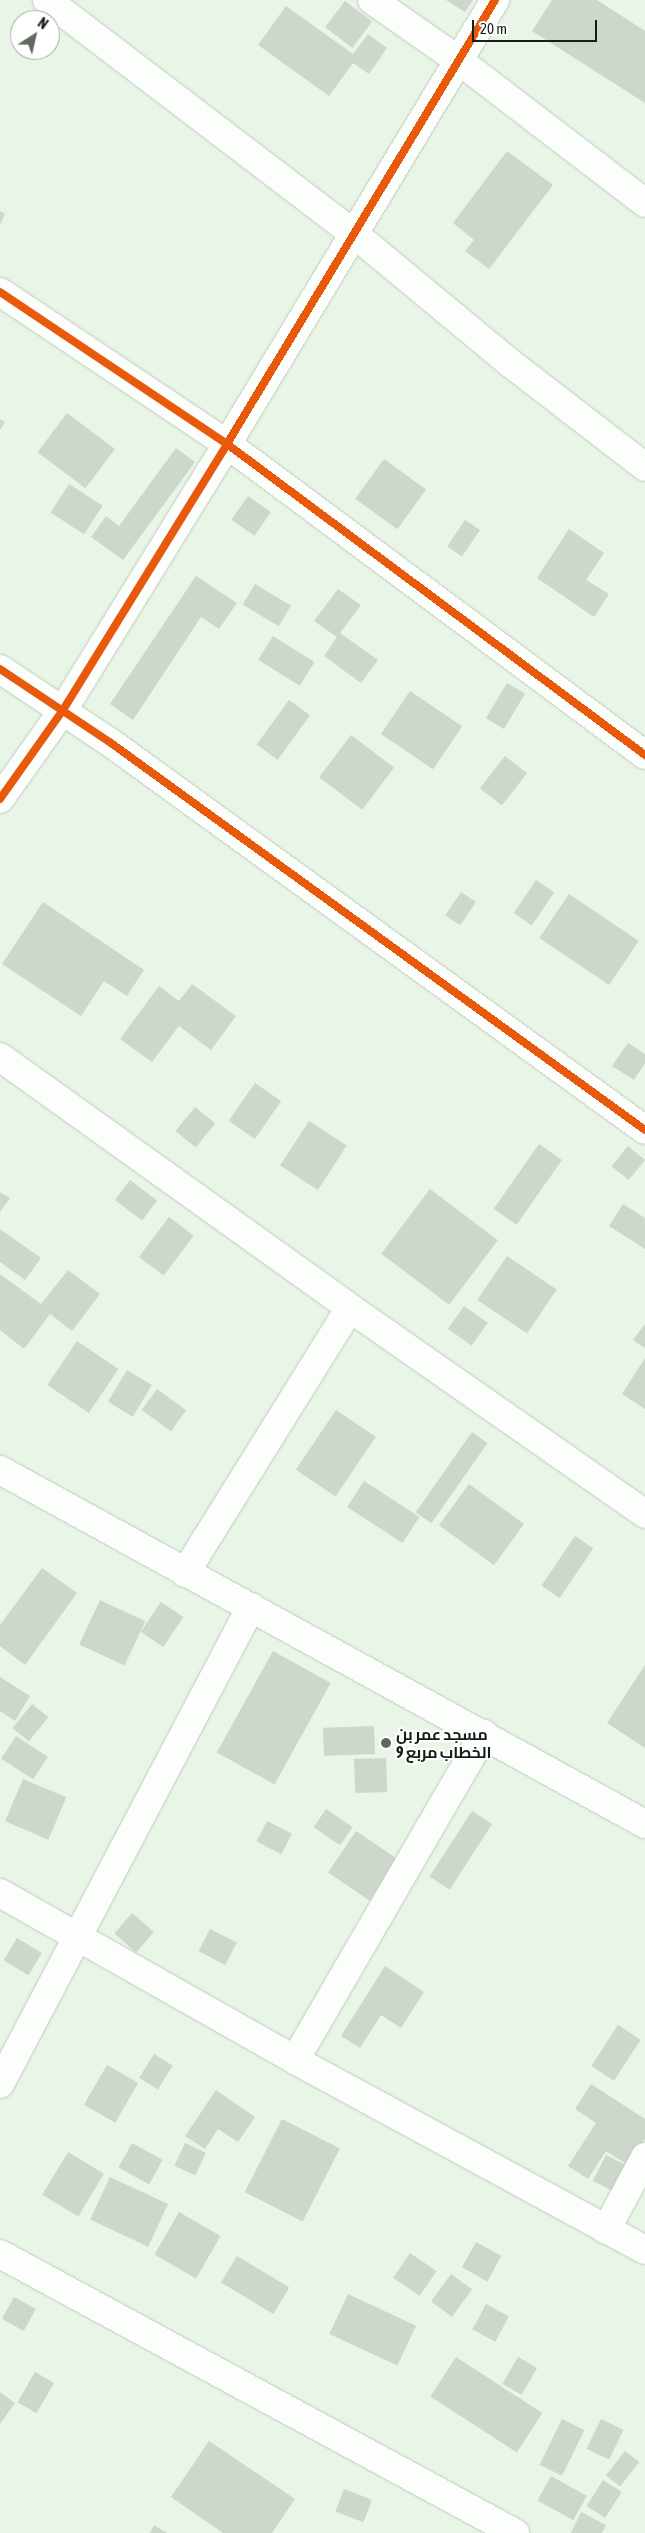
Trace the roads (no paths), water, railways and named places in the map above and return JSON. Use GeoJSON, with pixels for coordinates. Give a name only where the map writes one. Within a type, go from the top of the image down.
{"type":"FeatureCollection","features":[{"type":"Feature","properties":{"kind":"street"},"geometry":{"type":"LineString","coordinates":[[46,0],[353,233],[510,363],[645,467]]}},
{"type":"Feature","properties":{"kind":"street"},"geometry":{"type":"LineString","coordinates":[[372,0],[458,60],[645,204]]}},
{"type":"Feature","properties":{"kind":"street"},"geometry":{"type":"LineString","coordinates":[[0,799],[63,710],[227,444],[495,0]]}},
{"type":"Feature","properties":{"kind":"street"},"geometry":{"type":"LineString","coordinates":[[0,292],[227,444],[645,755]]}},
{"type":"Feature","properties":{"kind":"street"},"geometry":{"type":"LineString","coordinates":[[0,669],[63,710],[645,1130]]}},
{"type":"Feature","properties":{"kind":"street"},"geometry":{"type":"LineString","coordinates":[[0,1057],[350,1308],[645,1514]]}},
{"type":"Feature","properties":{"kind":"street"},"geometry":{"type":"LineString","coordinates":[[185,1573],[350,1308]]}},
{"type":"Feature","properties":{"kind":"street"},"geometry":{"type":"LineString","coordinates":[[0,1470],[645,1824]]}},
{"type":"Feature","properties":{"kind":"street"},"geometry":{"type":"LineString","coordinates":[[0,2084],[78,1939],[251,1607]]}},
{"type":"Feature","properties":{"kind":"street"},"geometry":{"type":"LineString","coordinates":[[295,2060],[484,1734]]}},
{"type":"Feature","properties":{"kind":"street"},"geometry":{"type":"LineString","coordinates":[[0,1893],[78,1939],[295,2060],[645,2250]]}},
{"type":"Feature","properties":{"kind":"street"},"geometry":{"type":"LineString","coordinates":[[606,2230],[645,2157]]}},
{"type":"Feature","properties":{"kind":"street"},"geometry":{"type":"LineString","coordinates":[[0,2254],[515,2533]]}},
{"type":"Feature","properties":{"kind":"place","name":"مسجد عمر بن الخطاب مربع 9"},"geometry":{"type":"Point","coordinates":[386,1743]}}]}
